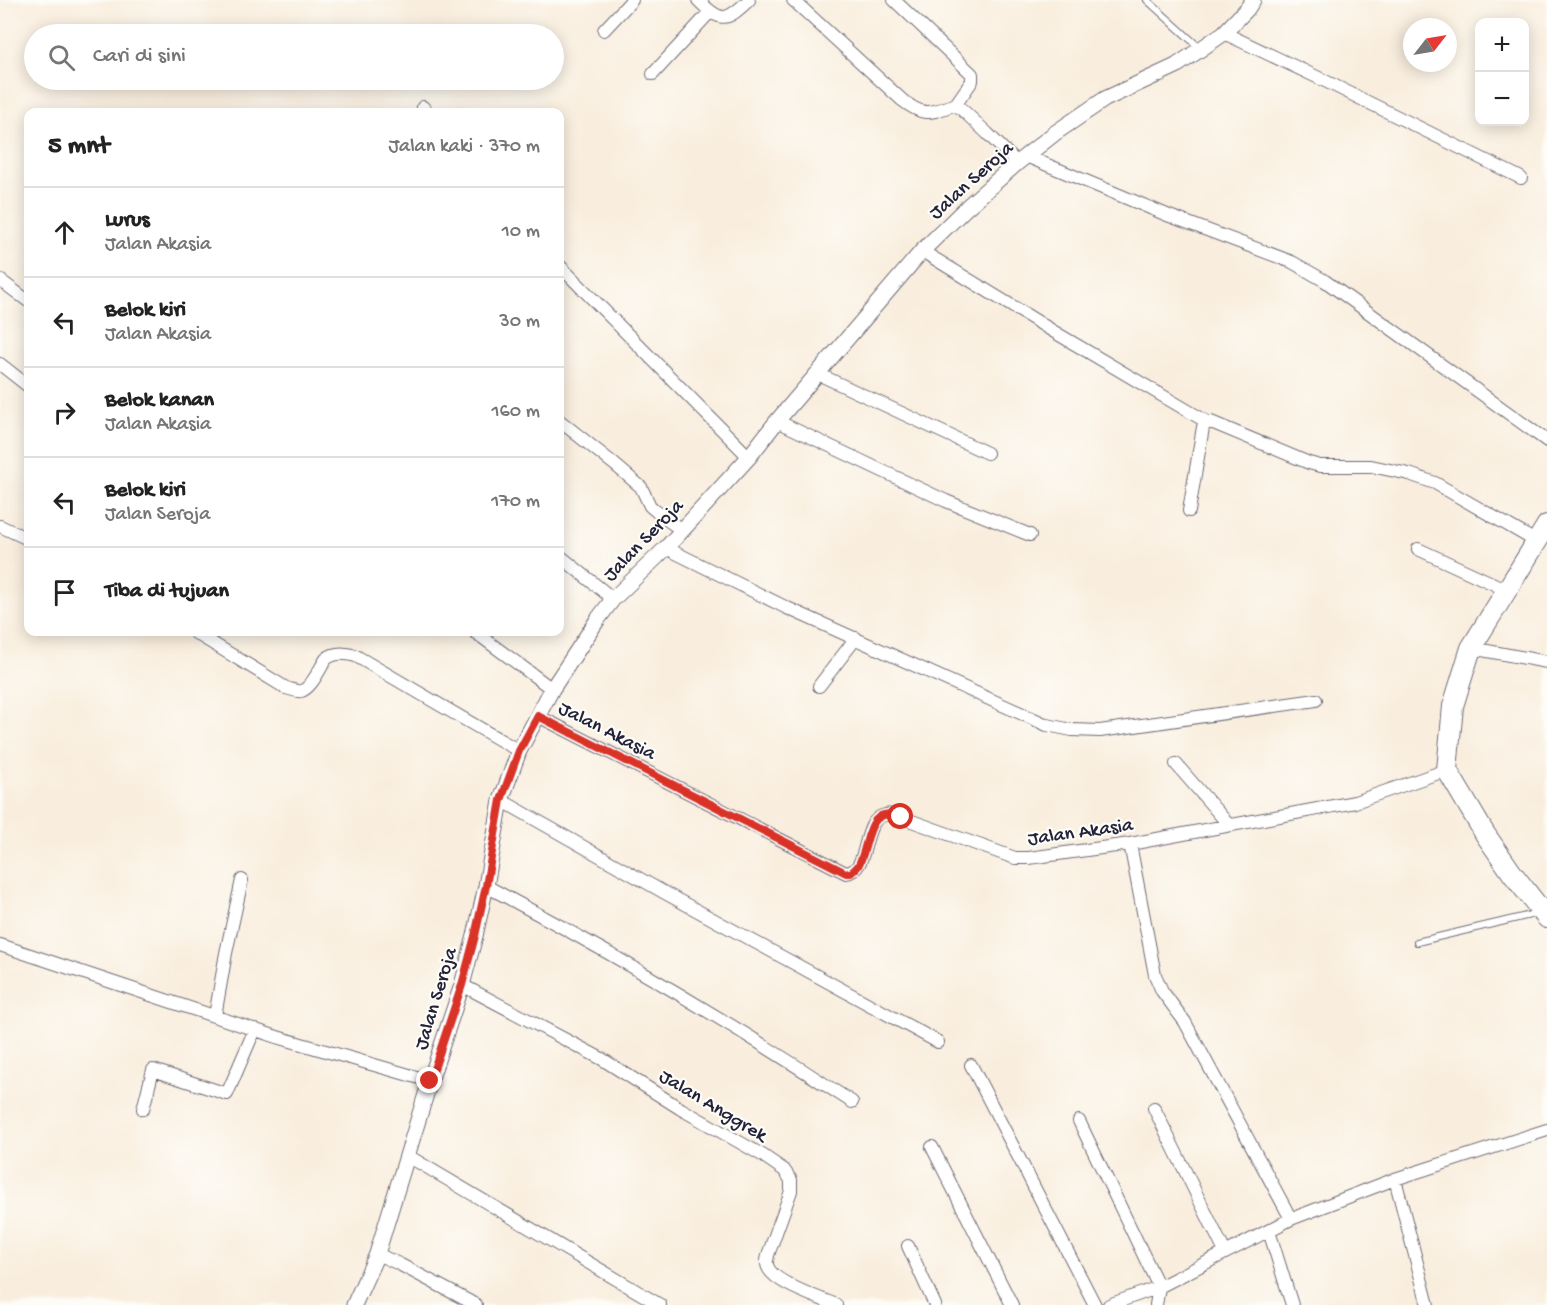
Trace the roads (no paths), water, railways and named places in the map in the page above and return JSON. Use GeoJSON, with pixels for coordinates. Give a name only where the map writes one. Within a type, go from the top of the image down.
{"type":"FeatureCollection","features":[{"type":"Feature","properties":{"kind":"main road"},"geometry":{"type":"LineString","coordinates":[[1545,915],[1485,834],[1448,770],[1453,706],[1471,648],[1547,525]]}},
{"type":"Feature","properties":{"kind":"street"},"geometry":{"type":"LineString","coordinates":[[604,30],[632,0]]}},
{"type":"Feature","properties":{"kind":"street"},"geometry":{"type":"LineString","coordinates":[[698,0],[710,12],[722,18],[738,11],[749,0]]}},
{"type":"Feature","properties":{"kind":"street"},"geometry":{"type":"LineString","coordinates":[[793,0],[915,110],[928,113],[956,104],[972,81],[972,74],[894,0]]}},
{"type":"Feature","properties":{"kind":"street","name":"Jalan Seroja"},"geometry":{"type":"LineString","coordinates":[[354,1305],[377,1254],[462,985],[486,886],[501,800],[519,751],[552,689],[598,619],[614,599],[666,548],[749,457],[922,251],[967,207],[1055,133],[1105,99],[1176,66],[1224,33],[1253,0]]}},
{"type":"Feature","properties":{"kind":"street"},"geometry":{"type":"LineString","coordinates":[[653,74],[710,12]]}},
{"type":"Feature","properties":{"kind":"street"},"geometry":{"type":"LineString","coordinates":[[1224,33],[1521,178]]}},
{"type":"Feature","properties":{"kind":"street"},"geometry":{"type":"LineString","coordinates":[[956,104],[1021,160],[1292,262],[1325,280],[1547,441]]}},
{"type":"Feature","properties":{"kind":"street"},"geometry":{"type":"LineString","coordinates":[[922,251],[1207,422],[1308,463],[1320,466],[1371,466],[1409,474],[1435,483],[1537,542]]}},
{"type":"Feature","properties":{"kind":"street"},"geometry":{"type":"LineString","coordinates":[[564,270],[749,457]]}},
{"type":"Feature","properties":{"kind":"street"},"geometry":{"type":"LineString","coordinates":[[0,280],[24,298]]}},
{"type":"Feature","properties":{"kind":"street"},"geometry":{"type":"LineString","coordinates":[[0,364],[24,383]]}},
{"type":"Feature","properties":{"kind":"street"},"geometry":{"type":"LineString","coordinates":[[818,374],[987,453]]}},
{"type":"Feature","properties":{"kind":"street"},"geometry":{"type":"LineString","coordinates":[[777,421],[946,501],[1030,535]]}},
{"type":"Feature","properties":{"kind":"street"},"geometry":{"type":"LineString","coordinates":[[1189,511],[1203,427],[1207,422]]}},
{"type":"Feature","properties":{"kind":"street"},"geometry":{"type":"LineString","coordinates":[[564,424],[641,487],[650,506],[682,530]]}},
{"type":"Feature","properties":{"kind":"street"},"geometry":{"type":"LineString","coordinates":[[0,526],[24,537]]}},
{"type":"Feature","properties":{"kind":"street"},"geometry":{"type":"LineString","coordinates":[[666,548],[785,607],[1047,724],[1072,730],[1100,731],[1316,700]]}},
{"type":"Feature","properties":{"kind":"street"},"geometry":{"type":"LineString","coordinates":[[1418,549],[1507,590]]}},
{"type":"Feature","properties":{"kind":"street"},"geometry":{"type":"LineString","coordinates":[[564,559],[614,599]]}},
{"type":"Feature","properties":{"kind":"street"},"geometry":{"type":"LineString","coordinates":[[201,636],[286,688],[297,691],[308,688],[330,656],[348,653],[519,751]]}},
{"type":"Feature","properties":{"kind":"street"},"geometry":{"type":"LineString","coordinates":[[480,636],[552,689]]}},
{"type":"Feature","properties":{"kind":"street"},"geometry":{"type":"LineString","coordinates":[[819,686],[856,638]]}},
{"type":"Feature","properties":{"kind":"street"},"geometry":{"type":"LineString","coordinates":[[1471,648],[1547,662]]}},
{"type":"Feature","properties":{"kind":"street","name":"Jalan Akasia"},"geometry":{"type":"LineString","coordinates":[[538,716],[846,873],[851,873],[858,866],[873,822],[885,815],[896,815],[1015,858],[1029,858],[1130,844],[1355,802],[1448,770]]}},
{"type":"Feature","properties":{"kind":"street"},"geometry":{"type":"LineString","coordinates":[[1176,764],[1229,825]]}},
{"type":"Feature","properties":{"kind":"street"},"geometry":{"type":"LineString","coordinates":[[501,800],[665,893],[938,1042]]}},
{"type":"Feature","properties":{"kind":"street"},"geometry":{"type":"LineString","coordinates":[[1130,844],[1155,975],[1162,991],[1185,1022],[1291,1219]]}},
{"type":"Feature","properties":{"kind":"street"},"geometry":{"type":"LineString","coordinates":[[215,1016],[242,880]]}},
{"type":"Feature","properties":{"kind":"street"},"geometry":{"type":"LineString","coordinates":[[486,886],[577,934],[852,1102]]}},
{"type":"Feature","properties":{"kind":"street"},"geometry":{"type":"LineString","coordinates":[[0,945],[255,1029],[430,1081]]}},
{"type":"Feature","properties":{"kind":"street","name":"Jalan Anggrek"},"geometry":{"type":"LineString","coordinates":[[462,985],[602,1059],[784,1170],[791,1180],[791,1191],[768,1255],[767,1265],[772,1275],[785,1283],[836,1305]]}},
{"type":"Feature","properties":{"kind":"street"},"geometry":{"type":"LineString","coordinates":[[143,1109],[153,1070],[227,1094],[255,1029]]}},
{"type":"Feature","properties":{"kind":"street"},"geometry":{"type":"LineString","coordinates":[[971,1065],[1095,1305]]}},
{"type":"Feature","properties":{"kind":"street"},"geometry":{"type":"LineString","coordinates":[[1154,1108],[1225,1252]]}},
{"type":"Feature","properties":{"kind":"street"},"geometry":{"type":"LineString","coordinates":[[1079,1121],[1159,1287],[1156,1305]]}},
{"type":"Feature","properties":{"kind":"street"},"geometry":{"type":"LineString","coordinates":[[1109,1305],[1159,1287],[1291,1219],[1395,1179],[1547,1130]]}},
{"type":"Feature","properties":{"kind":"street"},"geometry":{"type":"LineString","coordinates":[[932,1147],[1012,1305]]}},
{"type":"Feature","properties":{"kind":"street"},"geometry":{"type":"LineString","coordinates":[[408,1156],[660,1305]]}},
{"type":"Feature","properties":{"kind":"street"},"geometry":{"type":"LineString","coordinates":[[1395,1179],[1428,1305]]}},
{"type":"Feature","properties":{"kind":"street"},"geometry":{"type":"LineString","coordinates":[[1269,1231],[1292,1305]]}},
{"type":"Feature","properties":{"kind":"street"},"geometry":{"type":"LineString","coordinates":[[908,1246],[935,1305]]}},
{"type":"Feature","properties":{"kind":"street"},"geometry":{"type":"LineString","coordinates":[[377,1254],[476,1305]]}},
{"type":"Feature","properties":{"kind":"lane"},"geometry":{"type":"LineString","coordinates":[[1147,0],[1201,49]]}},
{"type":"Feature","properties":{"kind":"lane"},"geometry":{"type":"LineString","coordinates":[[1417,942],[1545,915]]}}]}
